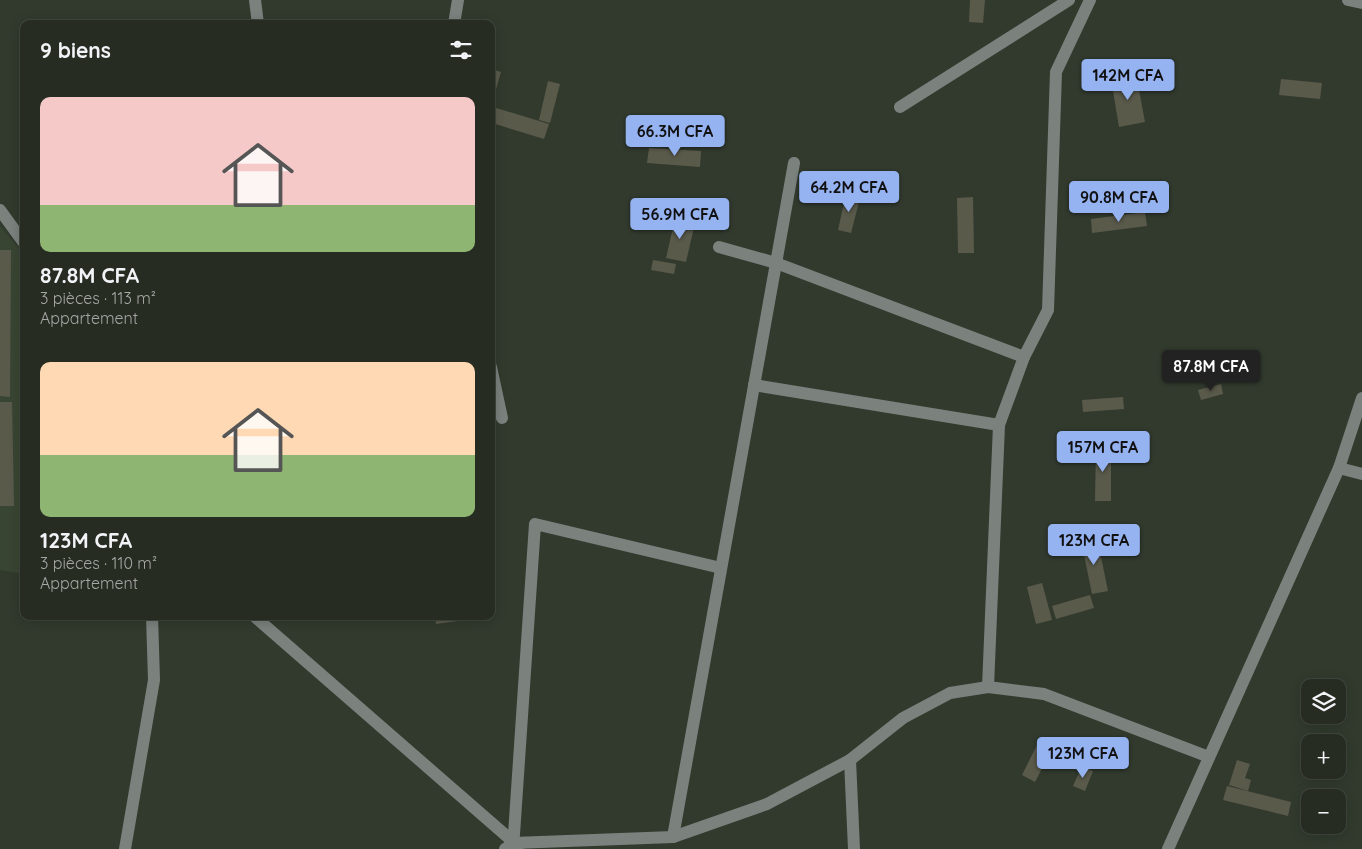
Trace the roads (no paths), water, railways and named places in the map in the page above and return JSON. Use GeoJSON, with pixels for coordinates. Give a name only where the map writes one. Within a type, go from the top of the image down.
{"type":"FeatureCollection","features":[{"type":"Feature","properties":{"kind":"street"},"geometry":{"type":"LineString","coordinates":[[254,0],[257,20]]}},
{"type":"Feature","properties":{"kind":"street"},"geometry":{"type":"LineString","coordinates":[[455,20],[458,0]]}},
{"type":"Feature","properties":{"kind":"street"},"geometry":{"type":"LineString","coordinates":[[988,687],[999,425],[1024,357],[1048,310],[1056,72],[1090,0]]}},
{"type":"Feature","properties":{"kind":"street"},"geometry":{"type":"LineString","coordinates":[[1348,0],[1362,3]]}},
{"type":"Feature","properties":{"kind":"street"},"geometry":{"type":"LineString","coordinates":[[900,107],[1066,1]]}},
{"type":"Feature","properties":{"kind":"street"},"geometry":{"type":"LineString","coordinates":[[673,837],[794,163]]}},
{"type":"Feature","properties":{"kind":"street"},"geometry":{"type":"LineString","coordinates":[[0,210],[20,238]]}},
{"type":"Feature","properties":{"kind":"street"},"geometry":{"type":"LineString","coordinates":[[719,247],[776,263],[1024,357]]}},
{"type":"Feature","properties":{"kind":"street"},"geometry":{"type":"LineString","coordinates":[[754,385],[999,425]]}},
{"type":"Feature","properties":{"kind":"street"},"geometry":{"type":"LineString","coordinates":[[495,386],[502,418]]}},
{"type":"Feature","properties":{"kind":"street"},"geometry":{"type":"LineString","coordinates":[[1168,849],[1339,468],[1362,398]]}},
{"type":"Feature","properties":{"kind":"street"},"geometry":{"type":"LineString","coordinates":[[1339,468],[1362,474]]}},
{"type":"Feature","properties":{"kind":"street"},"geometry":{"type":"LineString","coordinates":[[513,848],[535,524],[721,568]]}},
{"type":"Feature","properties":{"kind":"street"},"geometry":{"type":"LineString","coordinates":[[125,849],[154,680],[152,620]]}},
{"type":"Feature","properties":{"kind":"street"},"geometry":{"type":"LineString","coordinates":[[258,620],[513,848],[673,837],[767,804],[850,760],[903,718],[950,693],[988,687],[1044,694],[1209,757]]}},
{"type":"Feature","properties":{"kind":"street"},"geometry":{"type":"LineString","coordinates":[[850,760],[854,849]]}}]}
